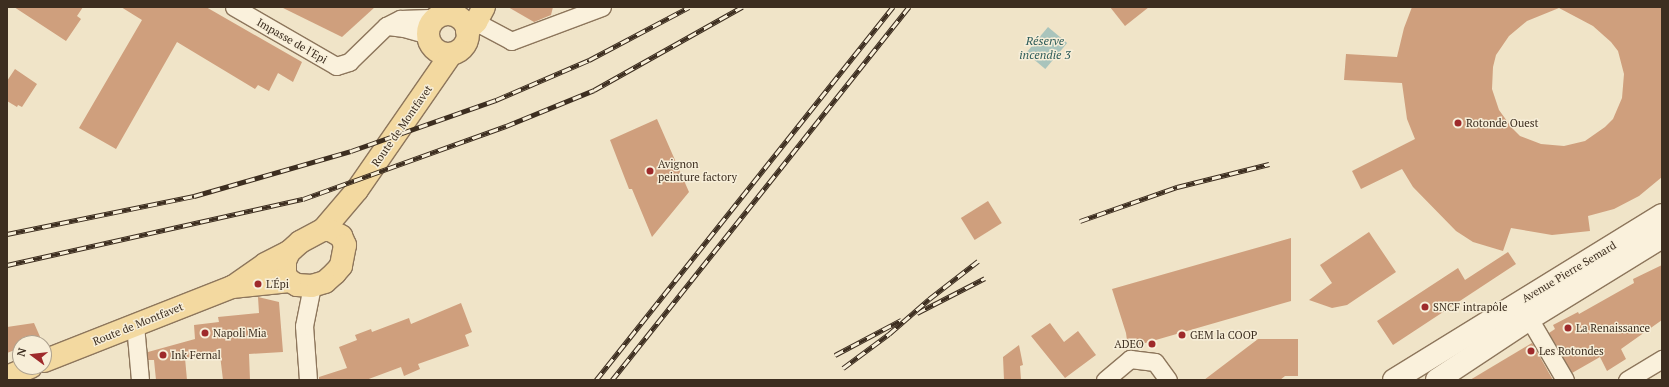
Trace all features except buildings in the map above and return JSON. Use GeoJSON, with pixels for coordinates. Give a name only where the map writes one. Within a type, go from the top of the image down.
{"type":"FeatureCollection","features":[{"type":"Feature","properties":{"kind":"main road","name":"Route de Montfavet"},"geometry":{"type":"LineString","coordinates":[[323,230],[357,190],[433,82],[455,26]]}},
{"type":"Feature","properties":{"kind":"main road","name":"Route de Montfavet"},"geometry":{"type":"LineString","coordinates":[[344,241],[357,190]]}},
{"type":"Feature","properties":{"kind":"main road","name":"Avenue Pierre Semard"},"geometry":{"type":"LineString","coordinates":[[1437,380],[1524,310],[1662,215]]}},
{"type":"Feature","properties":{"kind":"main road"},"geometry":{"type":"LineString","coordinates":[[323,230],[337,232],[344,241],[344,251],[338,270],[325,282],[312,286],[297,285],[290,281],[285,275],[285,261],[289,252],[300,242],[323,230]]}},
{"type":"Feature","properties":{"kind":"main road","name":"Avenue Pierre Semard"},"geometry":{"type":"LineString","coordinates":[[1394,380],[1662,237]]}},
{"type":"Feature","properties":{"kind":"main road","name":"Route de Montfavet"},"geometry":{"type":"LineString","coordinates":[[52,359],[232,287],[265,264],[289,252]]}},
{"type":"Feature","properties":{"kind":"main road","name":"Route de Montfavet"},"geometry":{"type":"LineString","coordinates":[[232,287],[290,281]]}},
{"type":"Feature","properties":{"kind":"street","name":"Impasse de l'Epi"},"geometry":{"type":"LineString","coordinates":[[234,7],[336,66],[349,62],[386,26],[400,19],[455,26]]}},
{"type":"Feature","properties":{"kind":"street"},"geometry":{"type":"LineString","coordinates":[[455,26],[511,41],[602,7]]}},
{"type":"Feature","properties":{"kind":"street"},"geometry":{"type":"LineString","coordinates":[[308,380],[304,326],[312,286]]}},
{"type":"Feature","properties":{"kind":"street"},"geometry":{"type":"LineString","coordinates":[[1524,310],[1565,380]]}},
{"type":"Feature","properties":{"kind":"street"},"geometry":{"type":"LineString","coordinates":[[135,325],[140,380]]}},
{"type":"Feature","properties":{"kind":"street"},"geometry":{"type":"LineString","coordinates":[[1105,380],[1130,359],[1155,362],[1168,380]]}},
{"type":"Feature","properties":{"kind":"street"},"geometry":{"type":"LineString","coordinates":[[1627,380],[1662,359]]}},
{"type":"Feature","properties":{"kind":"water","name":"Réserve incendie 3"},"geometry":{"type":"Polygon","coordinates":[[[1048,27],[1067,43],[1045,69],[1026,53],[1048,27]]]}},
{"type":"Feature","properties":{"kind":"railway"},"geometry":{"type":"LineString","coordinates":[[7,234],[194,196],[351,151],[496,100],[589,60],[689,7]]}},
{"type":"Feature","properties":{"kind":"railway"},"geometry":{"type":"LineString","coordinates":[[7,265],[303,199],[506,126],[594,90],[742,7]]}},
{"type":"Feature","properties":{"kind":"railway"},"geometry":{"type":"LineString","coordinates":[[596,380],[893,7]]}},
{"type":"Feature","properties":{"kind":"railway"},"geometry":{"type":"LineString","coordinates":[[612,380],[909,7]]}},
{"type":"Feature","properties":{"kind":"railway"},"geometry":{"type":"LineString","coordinates":[[1080,221],[1177,187],[1269,164]]}},
{"type":"Feature","properties":{"kind":"railway"},"geometry":{"type":"LineString","coordinates":[[843,368],[889,334],[929,299],[978,261]]}},
{"type":"Feature","properties":{"kind":"railway"},"geometry":{"type":"LineString","coordinates":[[917,313],[985,278]]}},
{"type":"Feature","properties":{"kind":"railway"},"geometry":{"type":"LineString","coordinates":[[835,355],[901,320]]}},
{"type":"Feature","properties":{"kind":"place","name":"Rotonde Ouest"},"geometry":{"type":"Point","coordinates":[1458,123]}},
{"type":"Feature","properties":{"kind":"place","name":"Avignon peinture factory"},"geometry":{"type":"Point","coordinates":[650,171]}},
{"type":"Feature","properties":{"kind":"place","name":"L'Épi"},"geometry":{"type":"Point","coordinates":[258,284]}},
{"type":"Feature","properties":{"kind":"place","name":"SNCF intrapôle"},"geometry":{"type":"Point","coordinates":[1425,307]}},
{"type":"Feature","properties":{"kind":"place","name":"La Renaissance"},"geometry":{"type":"Point","coordinates":[1568,328]}},
{"type":"Feature","properties":{"kind":"place","name":"Napoli Mia"},"geometry":{"type":"Point","coordinates":[205,333]}},
{"type":"Feature","properties":{"kind":"place","name":"GEM la COOP"},"geometry":{"type":"Point","coordinates":[1182,335]}},
{"type":"Feature","properties":{"kind":"place","name":"ADEO"},"geometry":{"type":"Point","coordinates":[1152,344]}},
{"type":"Feature","properties":{"kind":"place","name":"Les Rotondes"},"geometry":{"type":"Point","coordinates":[1531,351]}},
{"type":"Feature","properties":{"kind":"place","name":"Ink Fernal"},"geometry":{"type":"Point","coordinates":[163,355]}}]}
